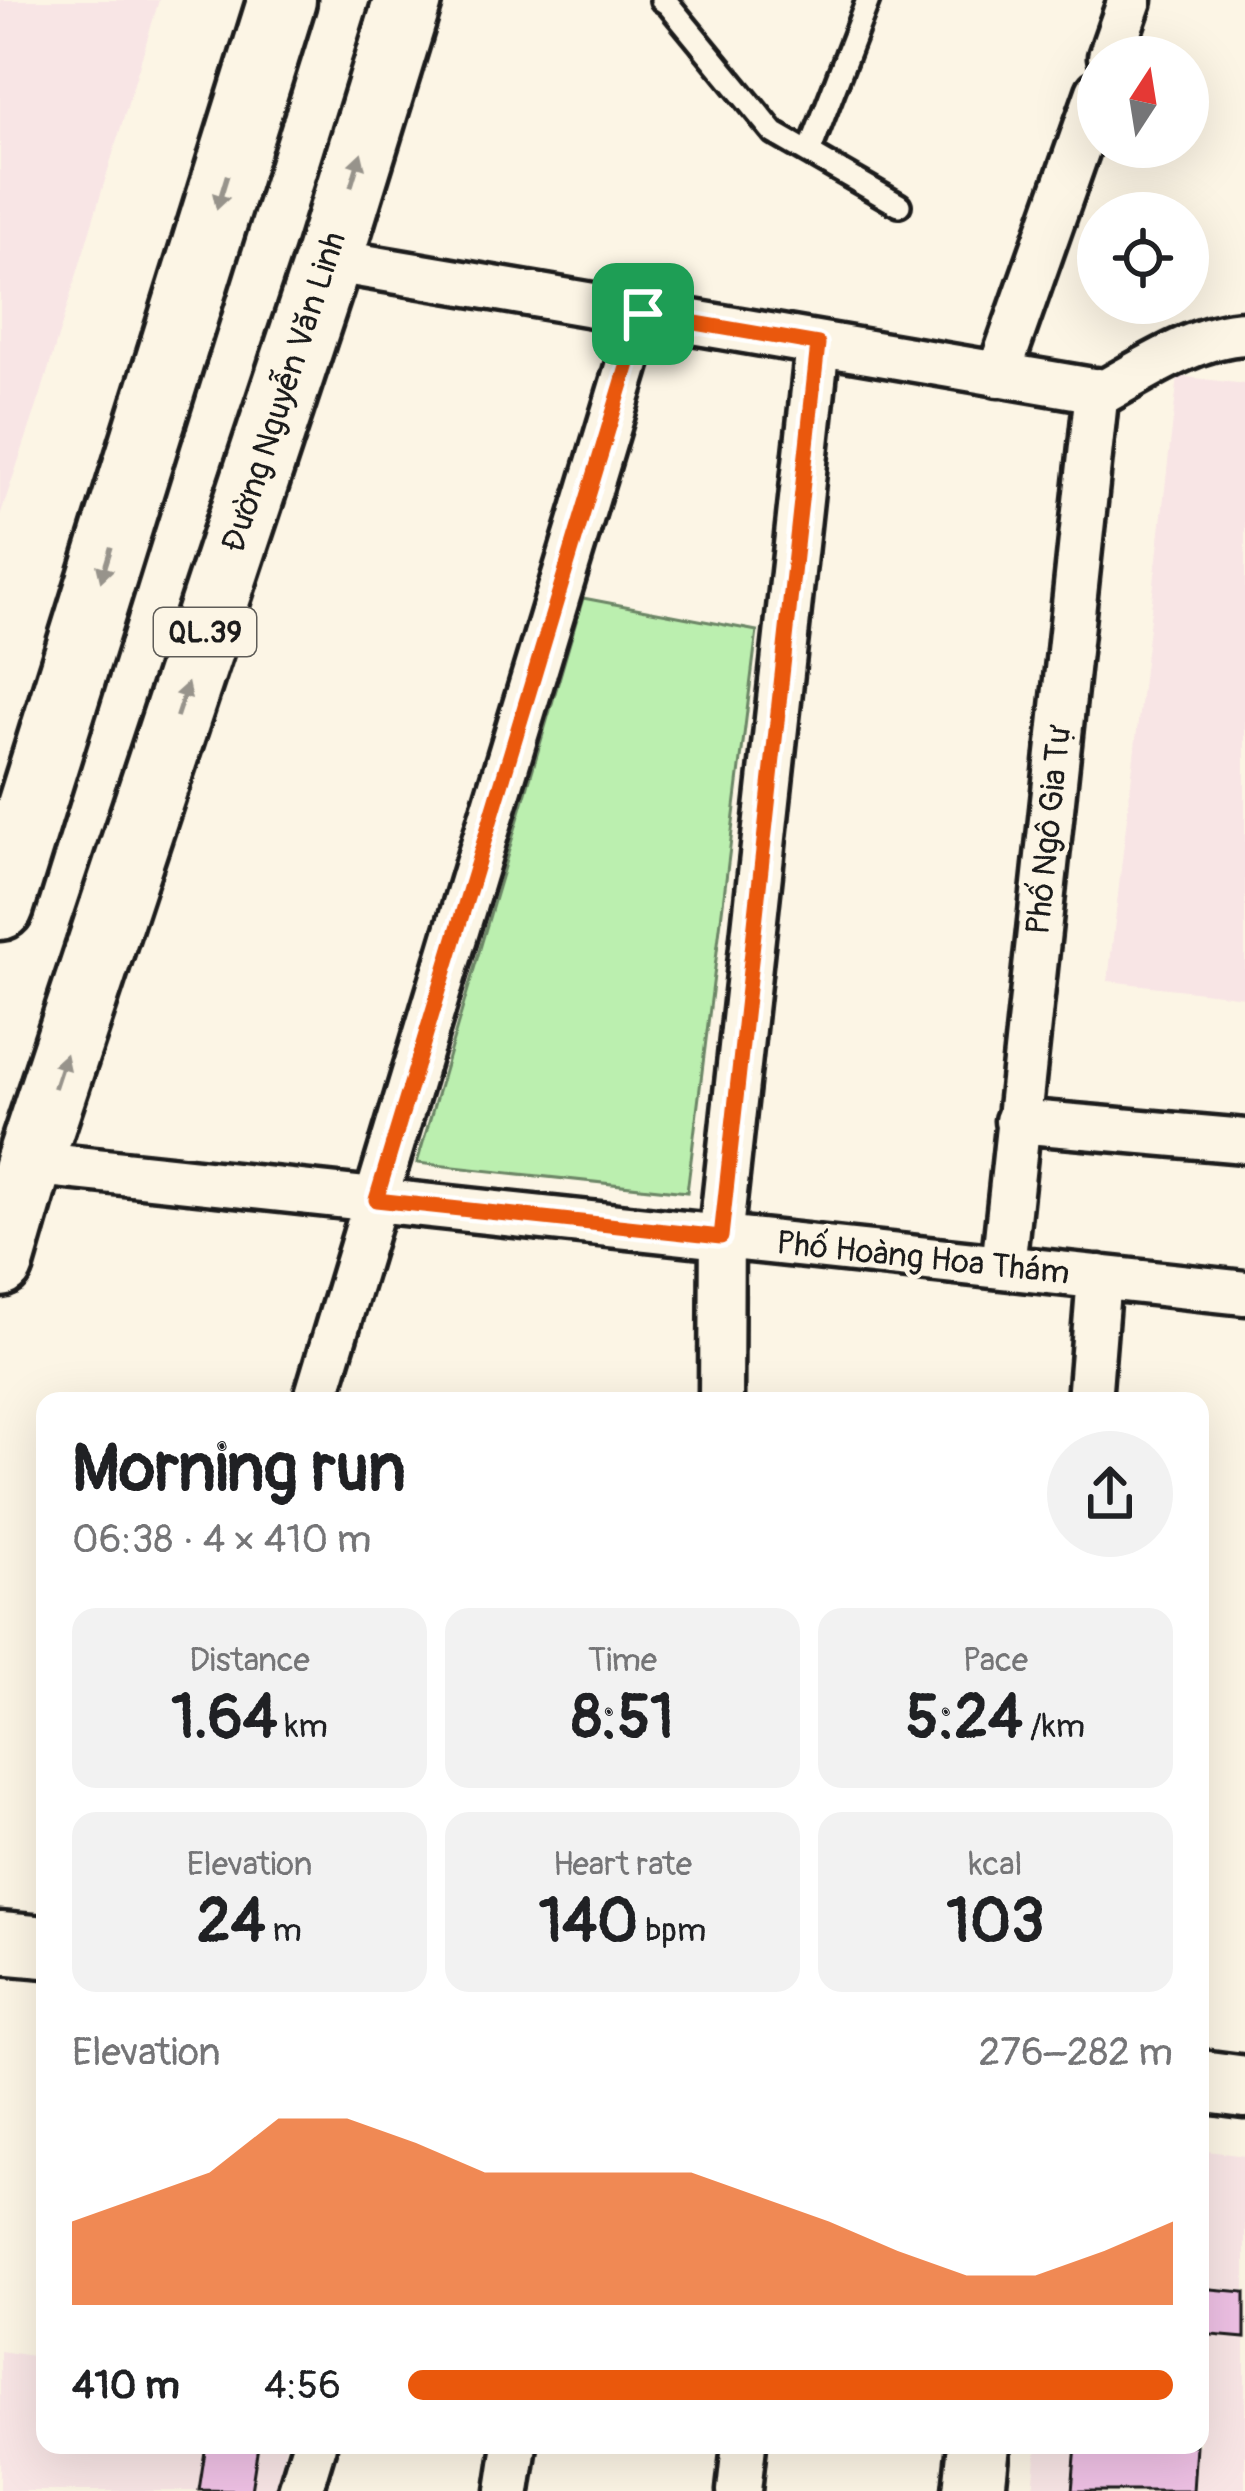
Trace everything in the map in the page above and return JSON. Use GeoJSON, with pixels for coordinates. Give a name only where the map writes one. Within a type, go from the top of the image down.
{"type":"FeatureCollection","features":[{"type":"Feature","properties":{"kind":"highway"},"geometry":{"type":"LineString","coordinates":[[0,906],[282,0]]}},
{"type":"Feature","properties":{"kind":"highway","name":"Đường Nguyễn Văn Linh"},"geometry":{"type":"LineString","coordinates":[[0,1263],[328,260],[408,0]]}},
{"type":"Feature","properties":{"kind":"street"},"geometry":{"type":"LineString","coordinates":[[1117,36],[1130,0]]}},
{"type":"Feature","properties":{"kind":"street"},"geometry":{"type":"LineString","coordinates":[[998,375],[1077,151]]}},
{"type":"Feature","properties":{"kind":"street"},"geometry":{"type":"LineString","coordinates":[[328,260],[1104,392],[1164,359],[1224,334],[1245,333]]}},
{"type":"Feature","properties":{"kind":"street"},"geometry":{"type":"LineString","coordinates":[[318,1392],[643,314]]}},
{"type":"Feature","properties":{"kind":"street"},"geometry":{"type":"LineString","coordinates":[[721,1392],[721,1237],[818,344]]}},
{"type":"Feature","properties":{"kind":"street","name":"Phố Ngô Gia Tự"},"geometry":{"type":"LineString","coordinates":[[1003,1267],[1096,390]]}},
{"type":"Feature","properties":{"kind":"street"},"geometry":{"type":"LineString","coordinates":[[1017,1121],[1245,1141]]}},
{"type":"Feature","properties":{"kind":"street","name":"Phố Hoàng Hoa Thám"},"geometry":{"type":"LineString","coordinates":[[29,1163],[1245,1293]]}},
{"type":"Feature","properties":{"kind":"street"},"geometry":{"type":"LineString","coordinates":[[1090,1392],[1100,1277]]}},
{"type":"Feature","properties":{"kind":"street"},"geometry":{"type":"LineString","coordinates":[[0,1942],[36,1947]]}},
{"type":"Feature","properties":{"kind":"street"},"geometry":{"type":"LineString","coordinates":[[1209,2082],[1245,2087]]}},
{"type":"Feature","properties":{"kind":"street"},"geometry":{"type":"LineString","coordinates":[[300,2491],[311,2454]]}},
{"type":"Feature","properties":{"kind":"street"},"geometry":{"type":"LineString","coordinates":[[508,2491],[514,2454]]}},
{"type":"Feature","properties":{"kind":"street"},"geometry":{"type":"LineString","coordinates":[[740,2491],[743,2454]]}},
{"type":"Feature","properties":{"kind":"street"},"geometry":{"type":"LineString","coordinates":[[974,2491],[978,2454]]}},
{"type":"Feature","properties":{"kind":"lane"},"geometry":{"type":"LineString","coordinates":[[662,0],[774,133],[898,206]]}},
{"type":"Feature","properties":{"kind":"lane"},"geometry":{"type":"LineString","coordinates":[[809,153],[868,0]]}},
{"type":"Feature","properties":{"kind":"shaded area"},"geometry":{"type":"Polygon","coordinates":[[[0,0],[159,0],[0,516],[0,0]]]}},
{"type":"Feature","properties":{"kind":"shaded area"},"geometry":{"type":"Polygon","coordinates":[[[1178,376],[1245,384],[1245,997],[1108,981],[1178,376]]]}},
{"type":"Feature","properties":{"kind":"shaded area"},"geometry":{"type":"Polygon","coordinates":[[[1209,2151],[1245,2156],[1245,2491],[1033,2491],[1036,2454],[1209,2454],[1209,2151]]]}},
{"type":"Feature","properties":{"kind":"shaded area"},"geometry":{"type":"Polygon","coordinates":[[[0,2351],[36,2357],[36,2454],[284,2454],[275,2491],[0,2491],[0,2351]]]}},
{"type":"Feature","properties":{"kind":"green space"},"geometry":{"type":"Polygon","coordinates":[[[583,598],[757,631],[687,1192],[417,1163],[583,598]]]}},
{"type":"Feature","properties":{"kind":"building"},"geometry":{"type":"Polygon","coordinates":[[[1209,2289],[1245,2292],[1245,2338],[1209,2335],[1209,2289]]]}},
{"type":"Feature","properties":{"kind":"building"},"geometry":{"type":"Polygon","coordinates":[[[205,2454],[257,2454],[251,2491],[199,2490],[205,2454]]]}},
{"type":"Feature","properties":{"kind":"building"},"geometry":{"type":"Polygon","coordinates":[[[1075,2454],[1195,2454],[1193,2491],[1072,2491],[1075,2454]]]}},
{"type":"Feature","properties":{"kind":"route"},"geometry":{"type":"LineString","coordinates":[[643,314],[818,344],[721,1237],[376,1200],[643,314]]}}]}
